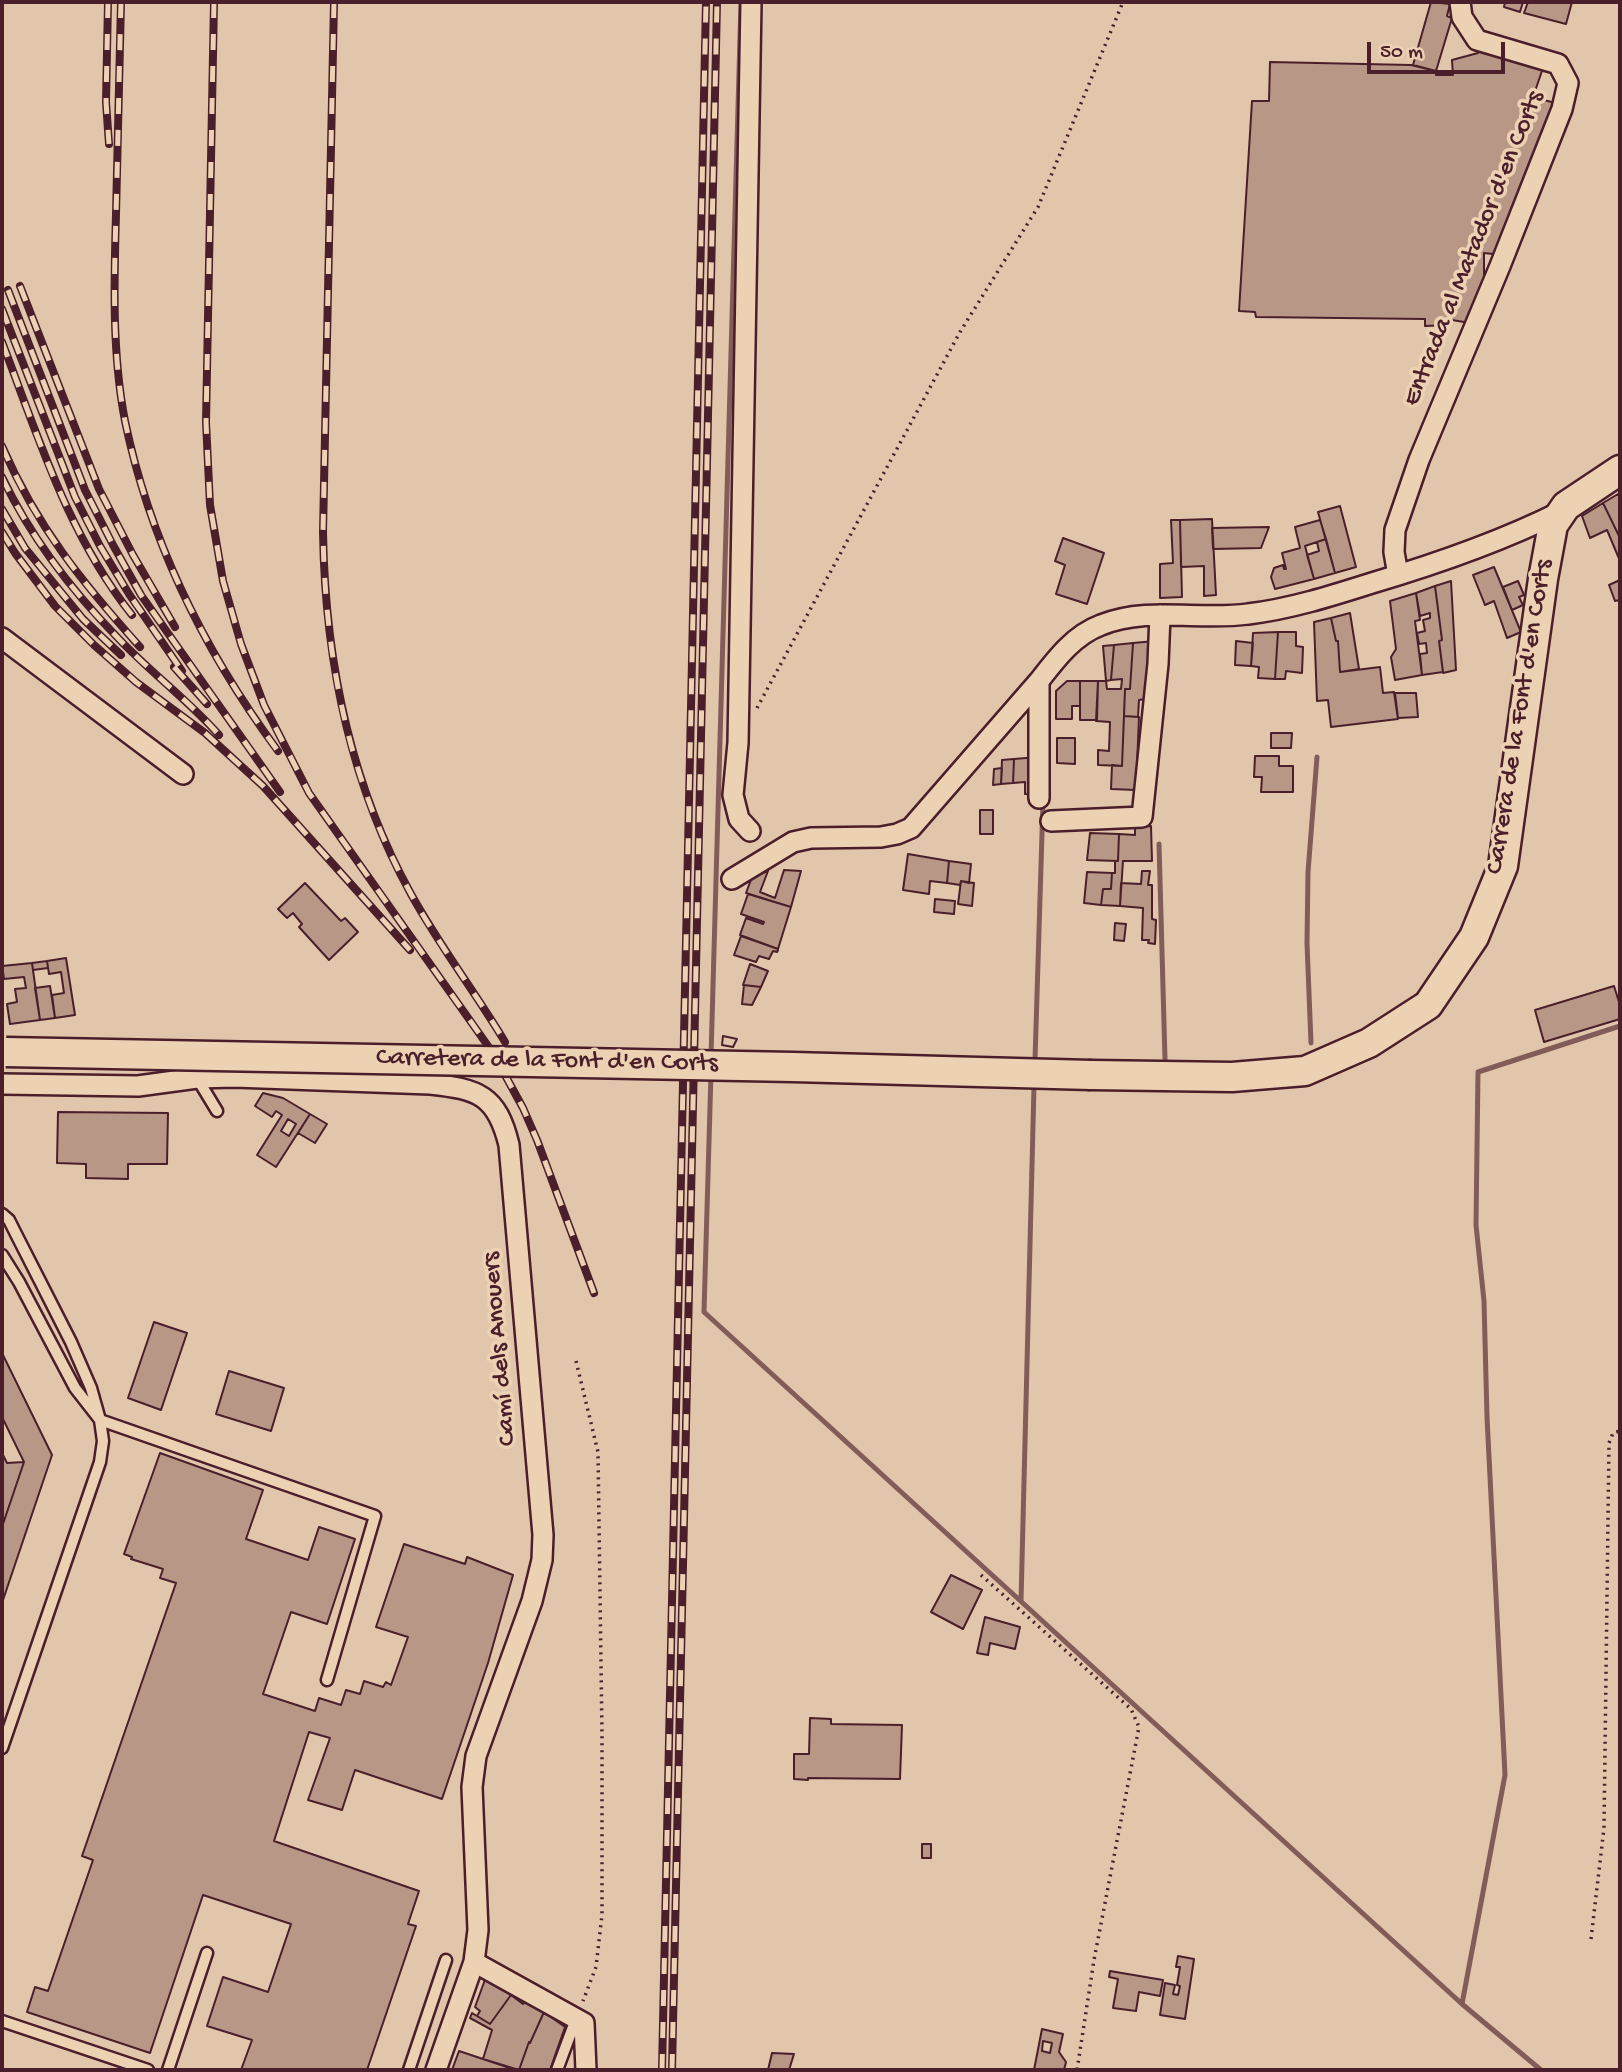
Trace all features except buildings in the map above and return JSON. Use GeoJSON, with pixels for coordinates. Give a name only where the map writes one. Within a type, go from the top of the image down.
{"type":"FeatureCollection","features":[{"type":"Feature","properties":{"kind":"street"},"geometry":{"type":"LineString","coordinates":[[750,831],[739,819],[733,794],[738,743],[751,2]]}},
{"type":"Feature","properties":{"kind":"street","name":"Entrada al Matador d'en Corts"},"geometry":{"type":"LineString","coordinates":[[1398,575],[1394,552],[1395,530],[1419,460],[1500,266],[1562,109],[1568,83],[1558,64],[1477,40],[1462,17],[1460,2]]}},
{"type":"Feature","properties":{"kind":"street"},"geometry":{"type":"LineString","coordinates":[[732,879],[793,842],[811,838],[881,837],[911,828],[1057,657],[1089,630],[1116,620],[1160,615],[1247,615],[1319,600],[1436,564],[1513,534],[1560,512],[1620,470]]}},
{"type":"Feature","properties":{"kind":"street","name":"Carrera de la Font d'en Corts"},"geometry":{"type":"LineString","coordinates":[[1091,1075],[1232,1077],[1304,1071],[1369,1043],[1428,1005],[1475,937],[1503,866],[1548,545],[1553,525],[1560,512]]}},
{"type":"Feature","properties":{"kind":"street"},"geometry":{"type":"LineString","coordinates":[[1051,821],[1142,817],[1158,664],[1160,615]]}},
{"type":"Feature","properties":{"kind":"street"},"geometry":{"type":"LineString","coordinates":[[2,638],[183,774]]}},
{"type":"Feature","properties":{"kind":"street"},"geometry":{"type":"LineString","coordinates":[[1039,681],[1039,798]]}},
{"type":"Feature","properties":{"kind":"street","name":"Carretera de la Font d'en Corts"},"geometry":{"type":"LineString","coordinates":[[4,1052],[1091,1075]]}},
{"type":"Feature","properties":{"kind":"street","name":"Camí dels Anouers"},"geometry":{"type":"LineString","coordinates":[[2,1084],[138,1086],[197,1078],[417,1084],[456,1087],[486,1099],[498,1111],[505,1127],[512,1173],[543,1535],[542,1560],[532,1601],[476,1756],[473,1808],[478,1930],[474,1962],[436,2070]]}},
{"type":"Feature","properties":{"kind":"street"},"geometry":{"type":"LineString","coordinates":[[474,1962],[584,2023],[586,2070]]}},
{"type":"Feature","properties":{"kind":"lane"},"geometry":{"type":"LineString","coordinates":[[197,1078],[218,1111]]}},
{"type":"Feature","properties":{"kind":"lane"},"geometry":{"type":"LineString","coordinates":[[2,1214],[9,1220],[71,1342],[91,1388],[103,1441],[100,1462],[2,1748]]}},
{"type":"Feature","properties":{"kind":"lane"},"geometry":{"type":"LineString","coordinates":[[2,1255],[75,1388],[100,1420],[375,1516],[327,1680]]}},
{"type":"Feature","properties":{"kind":"lane"},"geometry":{"type":"LineString","coordinates":[[168,2070],[207,1953]]}},
{"type":"Feature","properties":{"kind":"lane"},"geometry":{"type":"LineString","coordinates":[[409,2070],[446,1960]]}},
{"type":"Feature","properties":{"kind":"lane"},"geometry":{"type":"LineString","coordinates":[[557,2070],[576,2020]]}},
{"type":"Feature","properties":{"kind":"lane"},"geometry":{"type":"LineString","coordinates":[[2,2021],[148,2070]]}},
{"type":"Feature","properties":{"kind":"path"},"geometry":{"type":"LineString","coordinates":[[738,743],[960,332],[1038,207],[1123,2]]}},
{"type":"Feature","properties":{"kind":"path"},"geometry":{"type":"LineString","coordinates":[[576,1361],[598,1452],[602,1734],[602,1914],[596,1967],[576,2020]]}},
{"type":"Feature","properties":{"kind":"path"},"geometry":{"type":"LineString","coordinates":[[1591,1939],[1604,1828],[1609,1443],[1613,1433],[1620,1431]]}},
{"type":"Feature","properties":{"kind":"path"},"geometry":{"type":"LineString","coordinates":[[981,1575],[1131,1709],[1139,1727],[1094,1960],[1077,2070]]}},
{"type":"Feature","properties":{"kind":"waterway"},"geometry":{"type":"LineString","coordinates":[[711,1056],[741,2]]}},
{"type":"Feature","properties":{"kind":"waterway"},"geometry":{"type":"LineString","coordinates":[[1311,1043],[1307,943],[1308,872],[1317,757]]}},
{"type":"Feature","properties":{"kind":"waterway"},"geometry":{"type":"LineString","coordinates":[[1035,1060],[1043,801]]}},
{"type":"Feature","properties":{"kind":"waterway"},"geometry":{"type":"LineString","coordinates":[[1159,844],[1165,1059]]}},
{"type":"Feature","properties":{"kind":"waterway"},"geometry":{"type":"LineString","coordinates":[[1462,2004],[1505,1775],[1487,1417],[1484,1301],[1476,1225],[1478,1072],[1620,1026]]}},
{"type":"Feature","properties":{"kind":"waterway"},"geometry":{"type":"LineString","coordinates":[[711,1073],[704,1312],[1462,2004],[1541,2070]]}},
{"type":"Feature","properties":{"kind":"waterway"},"geometry":{"type":"LineString","coordinates":[[1021,1601],[1034,1086]]}},
{"type":"Feature","properties":{"kind":"railway"},"geometry":{"type":"LineString","coordinates":[[108,2],[106,102],[109,144]]}},
{"type":"Feature","properties":{"kind":"railway"},"geometry":{"type":"LineString","coordinates":[[121,2],[115,292],[118,370],[125,421],[149,510],[184,594],[227,675],[278,751]]}},
{"type":"Feature","properties":{"kind":"railway"},"geometry":{"type":"LineString","coordinates":[[214,2],[206,422],[210,505],[223,581],[241,644],[264,705],[309,793],[493,1053],[523,1108],[594,1293]]}},
{"type":"Feature","properties":{"kind":"railway"},"geometry":{"type":"LineString","coordinates":[[334,2],[323,532],[335,673],[356,764],[390,851],[422,913],[505,1042]]}},
{"type":"Feature","properties":{"kind":"railway"},"geometry":{"type":"LineString","coordinates":[[662,2070],[706,2]]}},
{"type":"Feature","properties":{"kind":"railway"},"geometry":{"type":"LineString","coordinates":[[672,2070],[717,2]]}},
{"type":"Feature","properties":{"kind":"railway"},"geometry":{"type":"LineString","coordinates":[[20,286],[99,489],[175,627]]}},
{"type":"Feature","properties":{"kind":"railway"},"geometry":{"type":"LineString","coordinates":[[8,290],[85,490],[113,545],[141,595],[280,792]]}},
{"type":"Feature","properties":{"kind":"railway"},"geometry":{"type":"LineString","coordinates":[[2,309],[75,497],[129,594],[182,671]]}},
{"type":"Feature","properties":{"kind":"railway"},"geometry":{"type":"LineString","coordinates":[[2,342],[42,449],[72,518],[90,552],[132,615]]}},
{"type":"Feature","properties":{"kind":"railway"},"geometry":{"type":"LineString","coordinates":[[2,446],[30,502],[62,552],[140,647]]}},
{"type":"Feature","properties":{"kind":"railway"},"geometry":{"type":"LineString","coordinates":[[2,477],[25,520],[84,601],[130,650],[219,735]]}},
{"type":"Feature","properties":{"kind":"railway"},"geometry":{"type":"LineString","coordinates":[[2,509],[25,548],[83,619],[121,655]]}},
{"type":"Feature","properties":{"kind":"railway"},"geometry":{"type":"LineString","coordinates":[[2,532],[55,606],[136,682],[205,733],[263,786],[410,950]]}},
{"type":"Feature","properties":{"kind":"railway"},"geometry":{"type":"LineString","coordinates":[[174,667],[207,704]]}}]}
